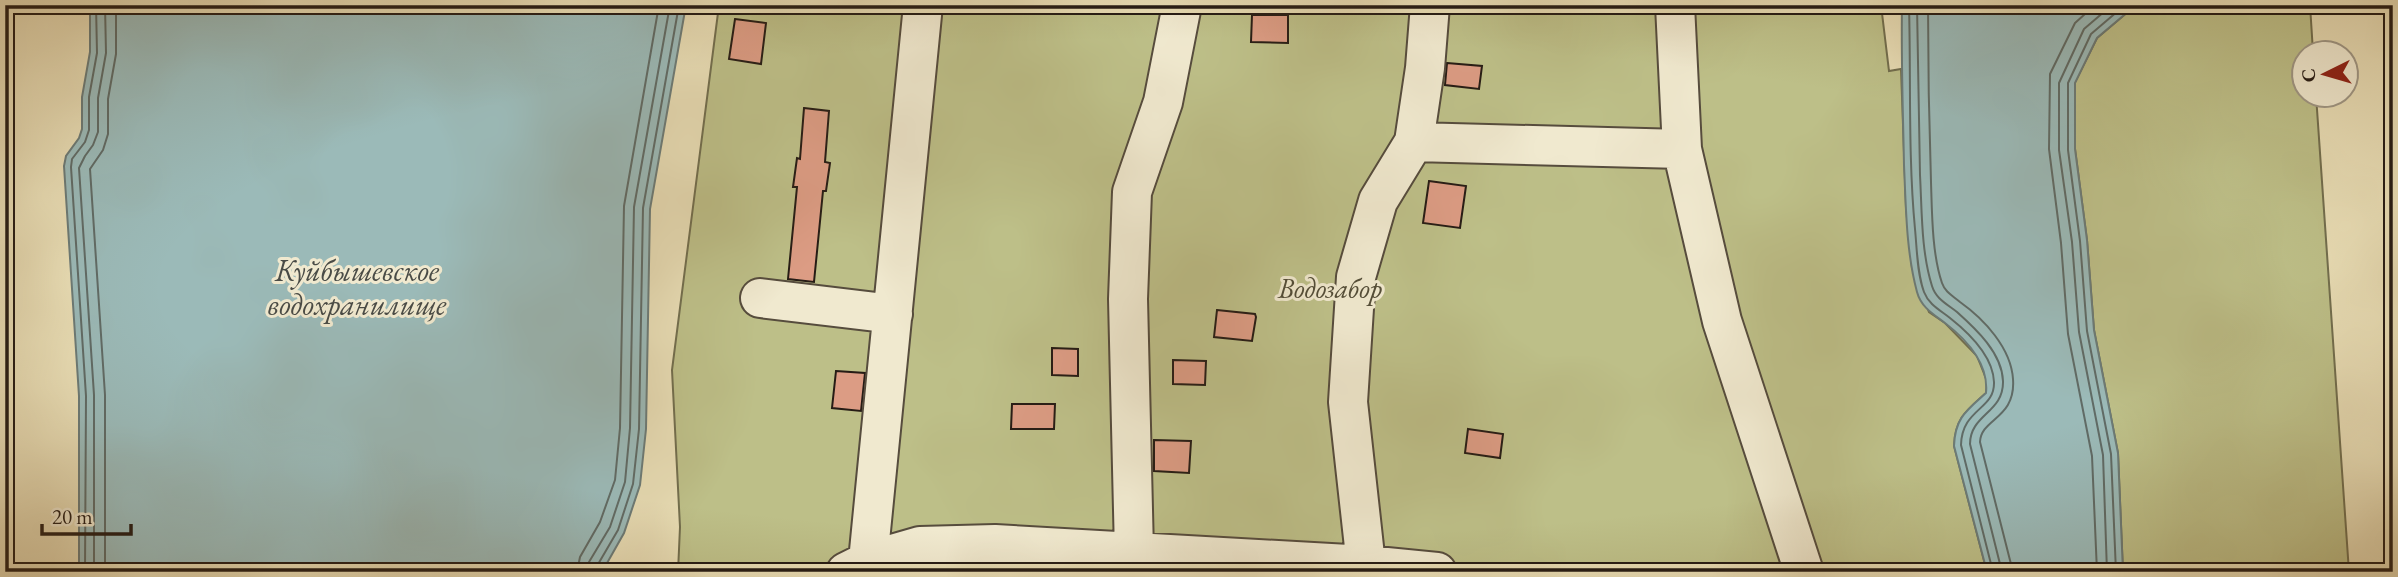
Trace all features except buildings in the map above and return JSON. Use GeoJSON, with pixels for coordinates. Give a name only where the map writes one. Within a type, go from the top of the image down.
{"type":"FeatureCollection","features":[{"type":"Feature","properties":{"kind":"lane"},"geometry":{"type":"LineString","coordinates":[[923,5],[893,314],[857,566],[920,547],[995,544],[1366,565],[1437,572]]}},
{"type":"Feature","properties":{"kind":"lane"},"geometry":{"type":"LineString","coordinates":[[1134,552],[1128,299],[1132,192],[1163,102],[1182,5]]}},
{"type":"Feature","properties":{"kind":"lane"},"geometry":{"type":"LineString","coordinates":[[1366,565],[1348,402],[1356,277],[1378,201],[1414,142],[1425,68],[1430,5]]}},
{"type":"Feature","properties":{"kind":"lane"},"geometry":{"type":"LineString","coordinates":[[1675,5],[1682,149],[1722,321],[1804,572]]}},
{"type":"Feature","properties":{"kind":"lane"},"geometry":{"type":"LineString","coordinates":[[1414,142],[1682,149]]}},
{"type":"Feature","properties":{"kind":"lane"},"geometry":{"type":"LineString","coordinates":[[760,298],[893,314]]}},
{"type":"Feature","properties":{"kind":"green space","name":"Водозабор"},"geometry":{"type":"Polygon","coordinates":[[[719,5],[1881,5],[1889,71],[1901,69],[1906,208],[1912,268],[1929,312],[1945,323],[1977,356],[1987,381],[1986,393],[1960,421],[1954,446],[1987,572],[678,572],[680,527],[672,370],[719,5]]]}},
{"type":"Feature","properties":{"kind":"green space"},"geometry":{"type":"Polygon","coordinates":[[[2136,5],[2310,5],[2312,38],[2290,38],[2290,108],[2317,108],[2349,572],[2123,572],[2118,453],[2094,330],[2087,240],[2075,149],[2075,82],[2097,38],[2136,5]]]}},
{"type":"Feature","properties":{"kind":"water","name":"Куйбышевское водохранилище"},"geometry":{"type":"Polygon","coordinates":[[[90,5],[686,5],[650,209],[646,429],[640,485],[624,533],[602,572],[79,572],[79,396],[64,166],[66,156],[82,129],[82,97],[90,52],[90,5]]]}},
{"type":"Feature","properties":{"kind":"water"},"geometry":{"type":"Polygon","coordinates":[[[1902,5],[2136,5],[2097,38],[2075,83],[2075,149],[2087,240],[2094,330],[2118,453],[2123,572],[1987,572],[1954,446],[1959,422],[1967,410],[1986,393],[1984,372],[1968,345],[1921,302],[1911,261],[1904,165],[1902,5]]]}}]}
